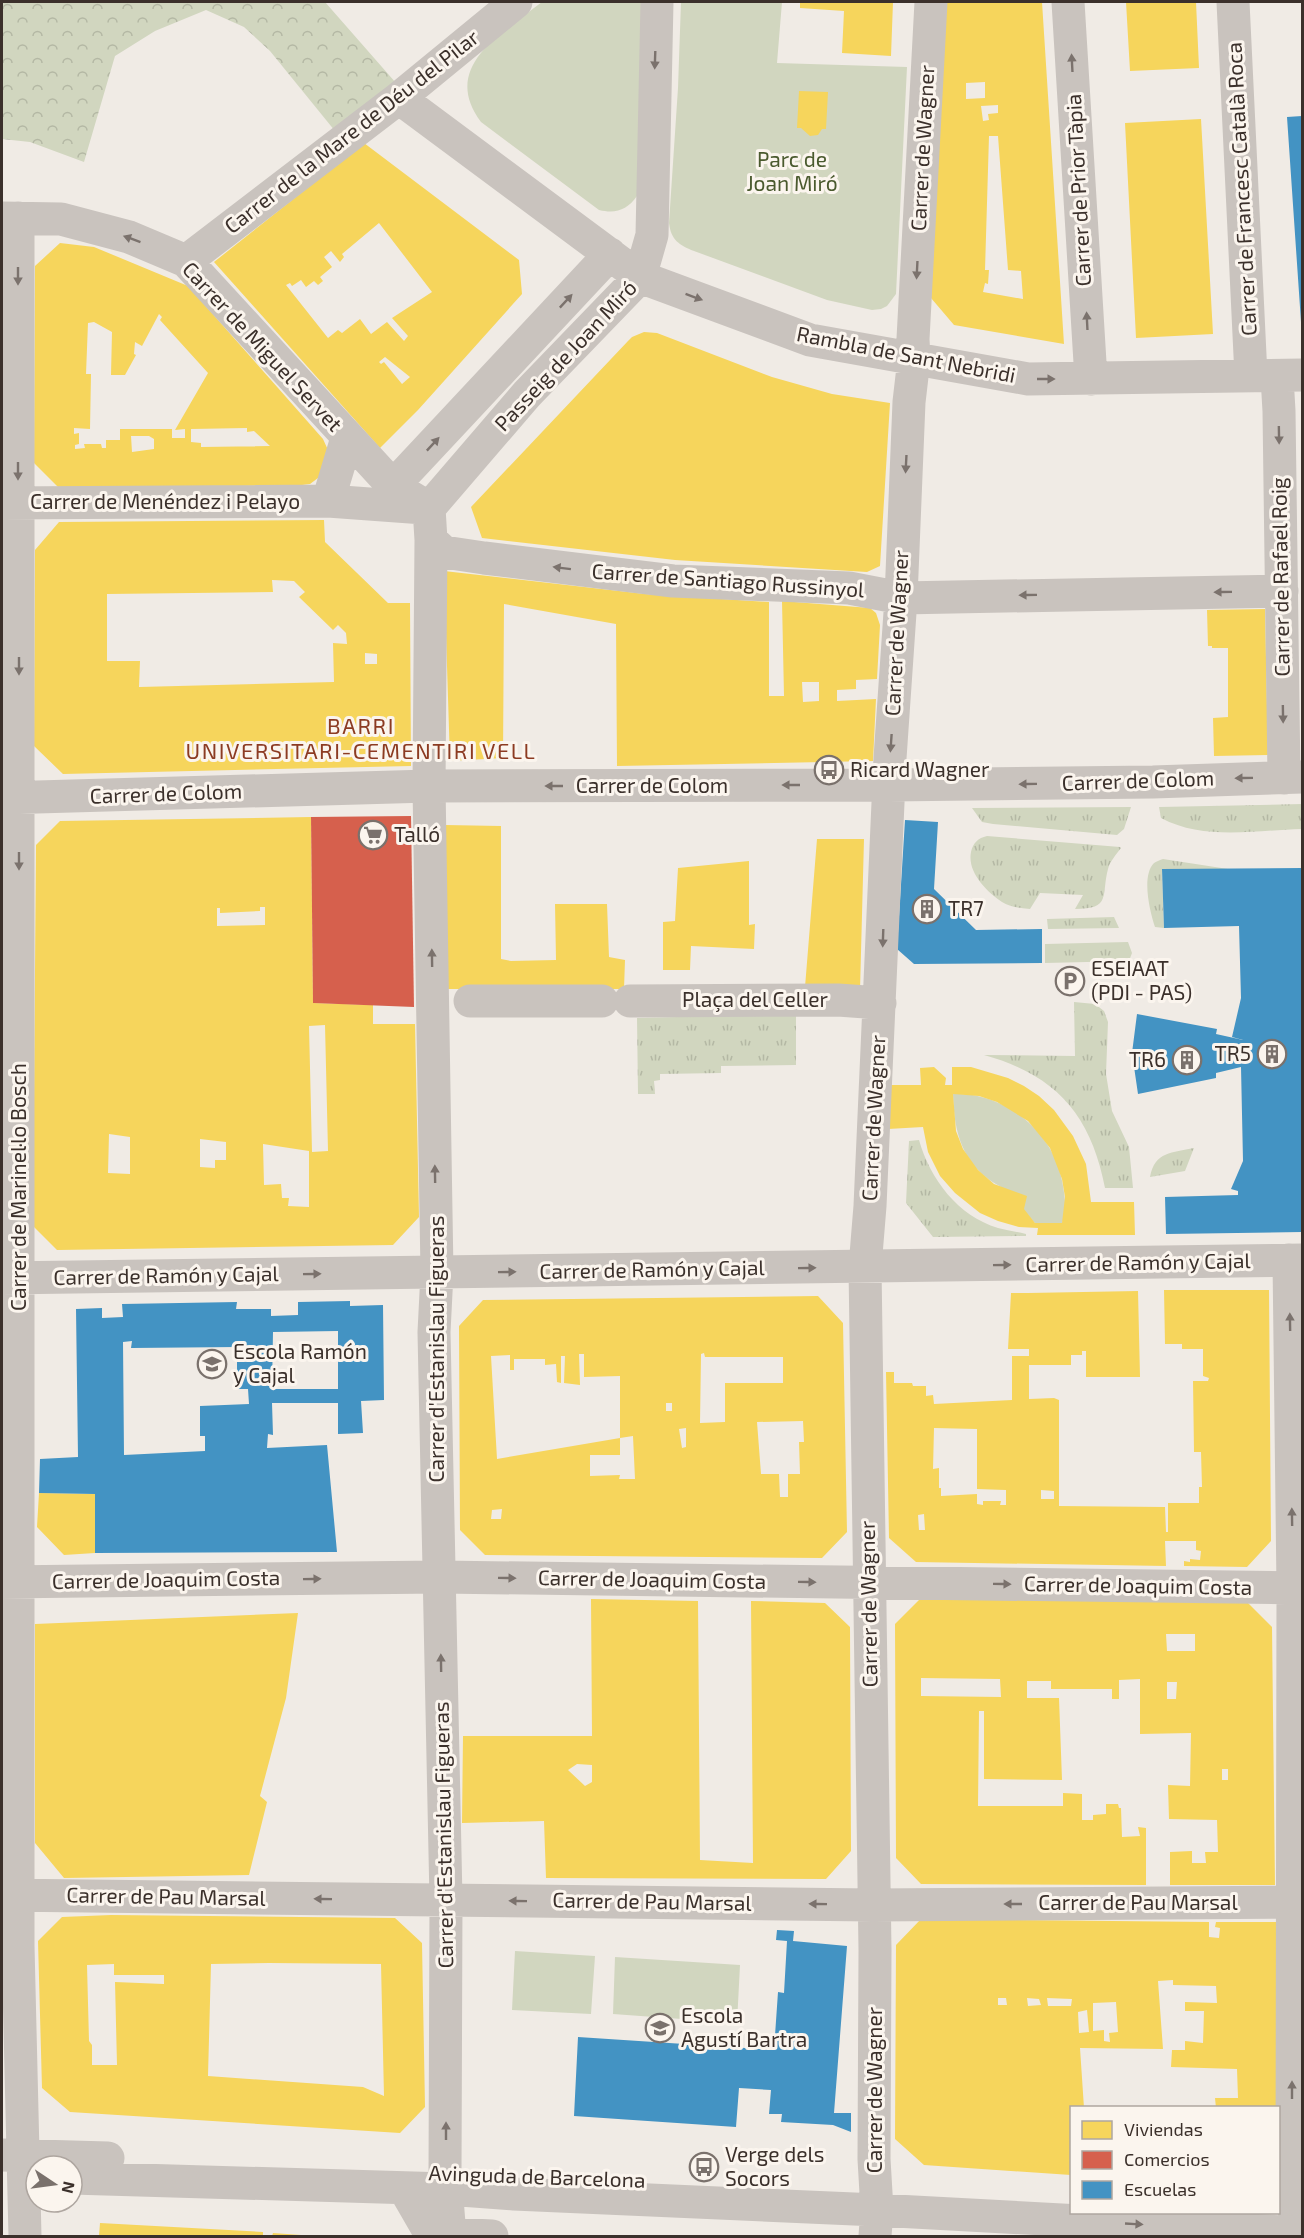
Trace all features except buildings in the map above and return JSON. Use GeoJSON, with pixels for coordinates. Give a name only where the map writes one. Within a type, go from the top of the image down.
{"type":"FeatureCollection","features":[{"type":"Feature","properties":{"kind":"street","name":"Carrer de la Mare de Déu del Pilar"},"geometry":{"type":"LineString","coordinates":[[186,261],[399,98],[516,2]]}},
{"type":"Feature","properties":{"kind":"street","name":"Passeig de Joan Miró"},"geometry":{"type":"LineString","coordinates":[[430,524],[527,394],[640,277],[652,235],[657,2]]}},
{"type":"Feature","properties":{"kind":"street","name":"Carrer de Wagner"},"geometry":{"type":"LineString","coordinates":[[876,2212],[865,1267],[870,1206],[889,785],[901,598],[909,402],[914,359],[913,339],[931,2]]}},
{"type":"Feature","properties":{"kind":"street","name":"Carrer de Prior Tàpia"},"geometry":{"type":"LineString","coordinates":[[1068,2],[1091,379]]}},
{"type":"Feature","properties":{"kind":"street","name":"Carrer de Francesc Català Roca"},"geometry":{"type":"LineString","coordinates":[[1233,2],[1277,376]]}},
{"type":"Feature","properties":{"kind":"street","name":"Rambla de Sant Nebridi"},"geometry":{"type":"LineString","coordinates":[[399,98],[640,277],[810,340],[1028,379],[1277,376]]}},
{"type":"Feature","properties":{"kind":"street","name":"Carrer de Miguel Servet"},"geometry":{"type":"LineString","coordinates":[[10,218],[61,219],[129,237],[186,261],[347,438],[430,524]]}},
{"type":"Feature","properties":{"kind":"street","name":"Carrer de Marinel·lo Bosch"},"geometry":{"type":"LineString","coordinates":[[10,218],[10,1895],[18,1946],[16,2168],[25,2236]]}},
{"type":"Feature","properties":{"kind":"street","name":"Passeig de Joan Miró"},"geometry":{"type":"LineString","coordinates":[[393,486],[610,254]]}},
{"type":"Feature","properties":{"kind":"street","name":"Carrer de Rafael Roig"},"geometry":{"type":"LineString","coordinates":[[1277,376],[1282,591],[1293,777]]}},
{"type":"Feature","properties":{"kind":"street","name":"Carrer de Menéndez i Pelayo"},"geometry":{"type":"LineString","coordinates":[[328,501],[347,438]]}},
{"type":"Feature","properties":{"kind":"street","name":"Carrer de Menéndez i Pelayo"},"geometry":{"type":"LineString","coordinates":[[10,503],[328,501],[430,524]]}},
{"type":"Feature","properties":{"kind":"street","name":"Carrer de Santiago Russinyol"},"geometry":{"type":"LineString","coordinates":[[430,524],[444,552],[673,581],[849,588],[901,598],[1282,591]]}},
{"type":"Feature","properties":{"kind":"street","name":"Carrer d'Estanislau Figueras"},"geometry":{"type":"LineString","coordinates":[[430,524],[429,786],[453,1001],[434,1332],[446,1900],[446,2182],[450,2235]]}},
{"type":"Feature","properties":{"kind":"street","name":"Carrer de Colom"},"geometry":{"type":"LineString","coordinates":[[10,798],[429,786],[889,785],[1153,782],[1293,777]]}},
{"type":"Feature","properties":{"kind":"street","name":"Plaça del Celler"},"geometry":{"type":"LineString","coordinates":[[453,1001],[838,1000],[880,1003]]}},
{"type":"Feature","properties":{"kind":"street","name":"Carrer de Ramón y Cajal"},"geometry":{"type":"LineString","coordinates":[[10,1277],[1296,1260]]}},
{"type":"Feature","properties":{"kind":"street"},"geometry":{"type":"LineString","coordinates":[[1295,2223],[1292,2162],[1297,1902],[1296,1260]]}},
{"type":"Feature","properties":{"kind":"street","name":"Carrer de Joaquim Costa"},"geometry":{"type":"LineString","coordinates":[[10,1582],[440,1577],[1298,1588]]}},
{"type":"Feature","properties":{"kind":"street","name":"Carrer de Pau Marsal"},"geometry":{"type":"LineString","coordinates":[[10,1895],[873,1905],[1297,1902]]}},
{"type":"Feature","properties":{"kind":"street","name":"Avinguda de Barcelona"},"geometry":{"type":"LineString","coordinates":[[16,2168],[282,2164],[446,2182]]}},
{"type":"Feature","properties":{"kind":"street","name":"Avinguda de Barcelona"},"geometry":{"type":"LineString","coordinates":[[84,2178],[404,2188],[446,2182],[565,2177],[876,2212],[1295,2223]]}},
{"type":"Feature","properties":{"kind":"street","name":"Avinguda de Barcelona"},"geometry":{"type":"LineString","coordinates":[[404,2188],[430,2233],[492,2236]]}},
{"type":"Feature","properties":{"kind":"street","name":"Avinguda de Barcelona"},"geometry":{"type":"LineString","coordinates":[[876,2212],[1070,2201]]}},
{"type":"Feature","properties":{"kind":"green space"},"geometry":{"type":"Polygon","coordinates":[[[2,2],[325,2],[396,83],[335,131],[270,51],[244,27],[206,10],[155,31],[115,56],[84,162],[30,142],[2,139],[2,2]]]}},
{"type":"Feature","properties":{"kind":"green space"},"geometry":{"type":"Polygon","coordinates":[[[542,2],[647,2],[637,196],[621,210],[599,210],[481,122],[470,102],[467,84],[472,67],[482,52],[495,38],[542,2]]]}},
{"type":"Feature","properties":{"kind":"green space","name":"Parc de Joan Miró"},"geometry":{"type":"Polygon","coordinates":[[[681,2],[782,2],[777,63],[907,67],[896,294],[887,306],[872,310],[827,300],[694,251],[674,238],[669,223],[681,2]]]}},
{"type":"Feature","properties":{"kind":"green space"},"geometry":{"type":"Polygon","coordinates":[[[1302,804],[1302,829],[1230,832],[1195,830],[1178,825],[1161,818],[1159,807],[1302,804]]]}},
{"type":"Feature","properties":{"kind":"green space"},"geometry":{"type":"Polygon","coordinates":[[[1131,807],[1124,829],[1117,835],[982,822],[972,808],[1131,807]]]}},
{"type":"Feature","properties":{"kind":"green space"},"geometry":{"type":"Polygon","coordinates":[[[987,836],[1121,848],[1109,866],[1103,899],[1100,903],[1087,908],[1075,909],[1083,895],[1040,893],[1030,909],[1002,902],[984,887],[975,874],[971,852],[976,841],[987,836]]]}},
{"type":"Feature","properties":{"kind":"green space"},"geometry":{"type":"Polygon","coordinates":[[[1163,859],[1228,869],[1162,869],[1164,928],[1155,927],[1147,885],[1150,869],[1154,863],[1163,859]]]}},
{"type":"Feature","properties":{"kind":"green space"},"geometry":{"type":"Polygon","coordinates":[[[1114,917],[1119,928],[1048,929],[1047,919],[1114,917]]]}},
{"type":"Feature","properties":{"kind":"green space"},"geometry":{"type":"Polygon","coordinates":[[[1128,942],[1132,953],[1129,961],[1045,963],[1045,944],[1128,942]]]}},
{"type":"Feature","properties":{"kind":"green space"},"geometry":{"type":"Polygon","coordinates":[[[1074,1002],[1095,1004],[1104,1011],[1108,1022],[1106,1074],[1112,1111],[1129,1147],[1133,1188],[1105,1188],[1099,1162],[1080,1119],[1050,1087],[1009,1063],[984,1055],[1075,1056],[1074,1002]]]}},
{"type":"Feature","properties":{"kind":"green space"},"geometry":{"type":"Polygon","coordinates":[[[796,1014],[796,1065],[721,1066],[721,1073],[660,1074],[660,1080],[654,1081],[655,1094],[638,1094],[637,1018],[796,1014]]]}},
{"type":"Feature","properties":{"kind":"green space"},"geometry":{"type":"Polygon","coordinates":[[[953,1094],[974,1095],[996,1102],[1011,1109],[1036,1129],[1054,1155],[1059,1170],[1065,1205],[1062,1223],[1035,1223],[1010,1195],[987,1178],[970,1160],[957,1129],[953,1094]]]}},
{"type":"Feature","properties":{"kind":"green space"},"geometry":{"type":"Polygon","coordinates":[[[919,1140],[930,1169],[958,1205],[970,1215],[984,1222],[998,1228],[1026,1234],[1026,1236],[933,1237],[906,1203],[909,1141],[919,1140]]]}},
{"type":"Feature","properties":{"kind":"green space"},"geometry":{"type":"Polygon","coordinates":[[[1194,1148],[1185,1171],[1150,1177],[1152,1168],[1160,1158],[1194,1148]]]}},
{"type":"Feature","properties":{"kind":"green space"},"geometry":{"type":"Polygon","coordinates":[[[515,1951],[595,1956],[591,2014],[512,2010],[515,1951]]]}},
{"type":"Feature","properties":{"kind":"green space"},"geometry":{"type":"Polygon","coordinates":[[[615,1957],[740,1965],[737,2023],[613,2014],[615,1957]]]}},
{"type":"Feature","properties":{"kind":"place","name":"Ricard Wagner"},"geometry":{"type":"Point","coordinates":[829,770]}},
{"type":"Feature","properties":{"kind":"place","name":"Talló"},"geometry":{"type":"Point","coordinates":[373,835]}},
{"type":"Feature","properties":{"kind":"place","name":"TR7"},"geometry":{"type":"Point","coordinates":[927,909]}},
{"type":"Feature","properties":{"kind":"place","name":"ESEIAAT (PDI - PAS)"},"geometry":{"type":"Point","coordinates":[1070,981]}},
{"type":"Feature","properties":{"kind":"place","name":"TR5"},"geometry":{"type":"Point","coordinates":[1272,1054]}},
{"type":"Feature","properties":{"kind":"place","name":"TR6"},"geometry":{"type":"Point","coordinates":[1187,1060]}},
{"type":"Feature","properties":{"kind":"place","name":"Escola Ramón y Cajal"},"geometry":{"type":"Point","coordinates":[212,1364]}},
{"type":"Feature","properties":{"kind":"place","name":"Escola Agustí Bartra"},"geometry":{"type":"Point","coordinates":[660,2028]}},
{"type":"Feature","properties":{"kind":"place","name":"Verge dels Socors"},"geometry":{"type":"Point","coordinates":[704,2167]}},
{"type":"Feature","properties":{"kind":"district","name":"BARRI UNIVERSITARI-CEMENTIRI VELL"},"geometry":{"type":"Point","coordinates":[361,738]}}]}
